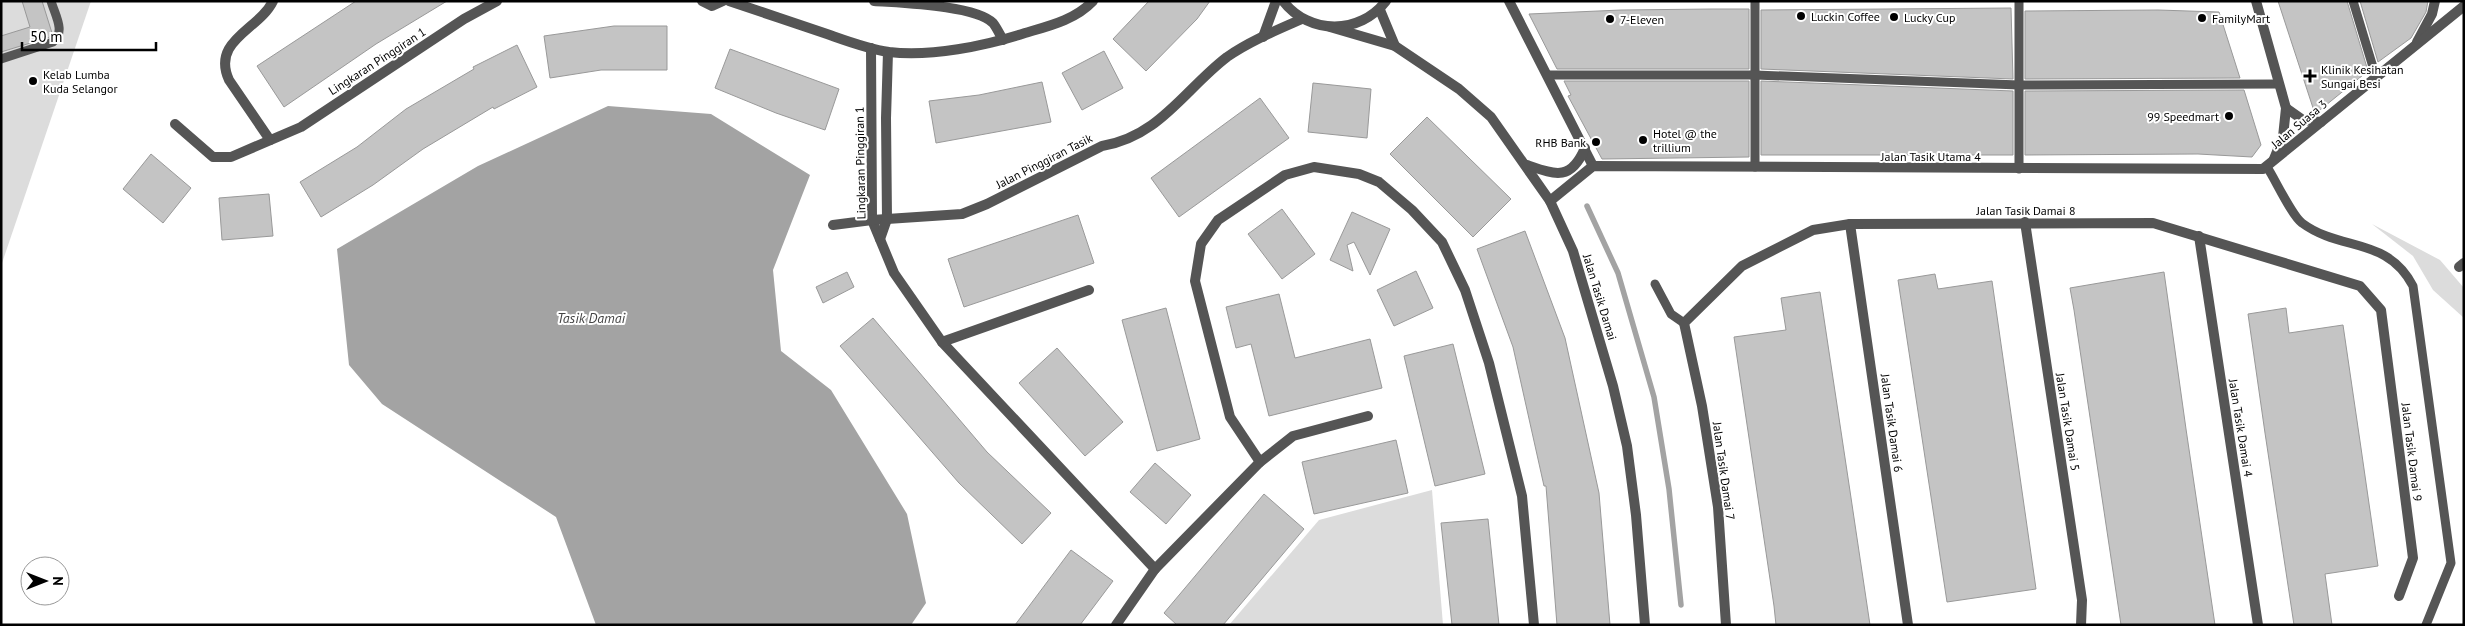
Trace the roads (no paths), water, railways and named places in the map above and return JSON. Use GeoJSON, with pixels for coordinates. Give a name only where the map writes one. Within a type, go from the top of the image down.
{"type":"FeatureCollection","features":[{"type":"Feature","properties":{"kind":"street"},"geometry":{"type":"LineString","coordinates":[[270,140],[229,80],[225,70],[225,58],[228,49],[236,39],[268,10],[273,1]]}},
{"type":"Feature","properties":{"kind":"street","name":"Lingkaran Pinggiran 1"},"geometry":{"type":"LineString","coordinates":[[175,124],[213,157],[230,157],[301,127],[464,19],[497,1]]}},
{"type":"Feature","properties":{"kind":"street"},"geometry":{"type":"LineString","coordinates":[[702,1],[712,6],[723,1]]}},
{"type":"Feature","properties":{"kind":"street"},"geometry":{"type":"LineString","coordinates":[[729,1],[888,52],[933,52],[1003,40],[1064,21],[1086,8],[1093,1]]}},
{"type":"Feature","properties":{"kind":"street"},"geometry":{"type":"LineString","coordinates":[[874,1],[921,4],[974,14],[992,23],[1003,40]]}},
{"type":"Feature","properties":{"kind":"street"},"geometry":{"type":"LineString","coordinates":[[1263,37],[1276,1]]}},
{"type":"Feature","properties":{"kind":"street"},"geometry":{"type":"LineString","coordinates":[[1283,1],[1302,18]]}},
{"type":"Feature","properties":{"kind":"street"},"geometry":{"type":"LineString","coordinates":[[1510,1],[1593,166],[1550,201]]}},
{"type":"Feature","properties":{"kind":"street"},"geometry":{"type":"LineString","coordinates":[[2256,1],[2286,108],[2283,137],[2270,165]]}},
{"type":"Feature","properties":{"kind":"street"},"geometry":{"type":"LineString","coordinates":[[2416,45],[2432,14],[2435,1]]}},
{"type":"Feature","properties":{"kind":"street"},"geometry":{"type":"LineString","coordinates":[[1330,27],[1357,23],[1383,5],[1395,46]]}},
{"type":"Feature","properties":{"kind":"street","name":"Jalan Suasa 3"},"geometry":{"type":"LineString","coordinates":[[2270,165],[2464,6]]}},
{"type":"Feature","properties":{"kind":"street","name":"Jalan Pinggiran Tasik"},"geometry":{"type":"LineString","coordinates":[[833,225],[872,220],[962,214],[987,204],[1102,146],[1122,143],[1149,129],[1228,57],[1302,18]]}},
{"type":"Feature","properties":{"kind":"street","name":"Jalan Tasik Damai"},"geometry":{"type":"LineString","coordinates":[[1302,18],[1395,46],[1459,89],[1491,116],[1527,165],[1550,201],[1573,251],[1613,386],[1627,446],[1636,515],[1645,625]]}},
{"type":"Feature","properties":{"kind":"street","name":"Lingkaran Pinggiran 1"},"geometry":{"type":"LineString","coordinates":[[871,48],[872,220],[880,239]]}},
{"type":"Feature","properties":{"kind":"street","name":"Lingkaran Pinggiran 1"},"geometry":{"type":"LineString","coordinates":[[880,239],[887,219],[886,118],[888,52]]}},
{"type":"Feature","properties":{"kind":"street"},"geometry":{"type":"LineString","coordinates":[[2286,108],[2303,120],[2321,122]]}},
{"type":"Feature","properties":{"kind":"street"},"geometry":{"type":"LineString","coordinates":[[1527,165],[1555,175],[1567,173],[1580,161],[1585,148]]}},
{"type":"Feature","properties":{"kind":"street","name":"Jalan Tasik Utama 4"},"geometry":{"type":"LineString","coordinates":[[1593,166],[2255,170],[2270,165]]}},
{"type":"Feature","properties":{"kind":"street"},"geometry":{"type":"LineString","coordinates":[[1260,462],[1230,418],[1195,281],[1201,244],[1218,220],[1285,176],[1314,168],[1359,174],[1380,182],[1412,210],[1442,242],[1465,290],[1489,363],[1522,496],[1534,625]]}},
{"type":"Feature","properties":{"kind":"street","name":"Jalan Tasik Damai 5"},"geometry":{"type":"LineString","coordinates":[[2025,222],[2082,600],[2081,625]]}},
{"type":"Feature","properties":{"kind":"street","name":"Jalan Tasik Damai 8"},"geometry":{"type":"LineString","coordinates":[[1684,323],[1742,266],[1813,230],[1850,224],[2153,223],[2360,286],[2382,310]]}},
{"type":"Feature","properties":{"kind":"street","name":"Jalan Tasik Damai 6"},"geometry":{"type":"LineString","coordinates":[[1850,224],[1908,625]]}},
{"type":"Feature","properties":{"kind":"street","name":"Jalan Tasik Damai 4"},"geometry":{"type":"LineString","coordinates":[[2199,236],[2258,625]]}},
{"type":"Feature","properties":{"kind":"street"},"geometry":{"type":"LineString","coordinates":[[880,239],[894,273],[942,342],[1155,569]]}},
{"type":"Feature","properties":{"kind":"street"},"geometry":{"type":"LineString","coordinates":[[942,342],[1089,290]]}},
{"type":"Feature","properties":{"kind":"street","name":"Jalan Tasik Damai 9"},"geometry":{"type":"LineString","coordinates":[[2382,310],[2413,558],[2400,596]]}},
{"type":"Feature","properties":{"kind":"street","name":"Jalan Tasik Damai 7"},"geometry":{"type":"LineString","coordinates":[[1684,323],[1702,406],[1718,508],[1726,625]]}},
{"type":"Feature","properties":{"kind":"street"},"geometry":{"type":"LineString","coordinates":[[1116,625],[1155,569],[1260,462],[1293,436],[1368,416]]}},
{"type":"Feature","properties":{"kind":"lane"},"geometry":{"type":"LineString","coordinates":[[1,59],[53,42],[58,38],[58,25],[51,1]]}},
{"type":"Feature","properties":{"kind":"lane"},"geometry":{"type":"LineString","coordinates":[[1755,1],[1755,167]]}},
{"type":"Feature","properties":{"kind":"lane"},"geometry":{"type":"LineString","coordinates":[[2018,1],[2018,169]]}},
{"type":"Feature","properties":{"kind":"lane"},"geometry":{"type":"LineString","coordinates":[[2353,1],[2376,77]]}},
{"type":"Feature","properties":{"kind":"lane"},"geometry":{"type":"LineString","coordinates":[[1548,75],[1755,75],[2018,84],[2279,84]]}},
{"type":"Feature","properties":{"kind":"lane"},"geometry":{"type":"LineString","coordinates":[[2270,165],[2300,222],[2316,232],[2387,255],[2406,272],[2413,286],[2451,563],[2426,625]]}},
{"type":"Feature","properties":{"kind":"lane"},"geometry":{"type":"LineString","coordinates":[[1655,284],[1671,314],[1684,323]]}},
{"type":"Feature","properties":{"kind":"water","name":"Tasik Damai"},"geometry":{"type":"Polygon","coordinates":[[[608,106],[711,114],[810,175],[773,270],[781,351],[831,390],[907,514],[926,603],[911,625],[596,625],[556,517],[382,404],[349,365],[337,249],[478,166],[608,106]]]}},
{"type":"Feature","properties":{"kind":"waterway"},"geometry":{"type":"LineString","coordinates":[[1587,206],[1618,273],[1654,397],[1669,489],[1681,605]]}},
{"type":"Feature","properties":{"kind":"place","name":"Luckin Coffee"},"geometry":{"type":"Point","coordinates":[1801,16]}},
{"type":"Feature","properties":{"kind":"place","name":"Lucky Cup"},"geometry":{"type":"Point","coordinates":[1894,17]}},
{"type":"Feature","properties":{"kind":"place","name":"FamilyMart"},"geometry":{"type":"Point","coordinates":[2202,18]}},
{"type":"Feature","properties":{"kind":"place","name":"7-Eleven"},"geometry":{"type":"Point","coordinates":[1610,19]}},
{"type":"Feature","properties":{"kind":"place","name":"Klinik Kesihatan Sungai Besi"},"geometry":{"type":"Point","coordinates":[2310,76]}},
{"type":"Feature","properties":{"kind":"place","name":"Kelab Lumba Kuda Selangor"},"geometry":{"type":"Point","coordinates":[33,81]}},
{"type":"Feature","properties":{"kind":"place","name":"99 Speedmart"},"geometry":{"type":"Point","coordinates":[2229,116]}},
{"type":"Feature","properties":{"kind":"place","name":"Hotel @ the trillium"},"geometry":{"type":"Point","coordinates":[1643,140]}},
{"type":"Feature","properties":{"kind":"place","name":"RHB Bank"},"geometry":{"type":"Point","coordinates":[1596,142]}}]}
